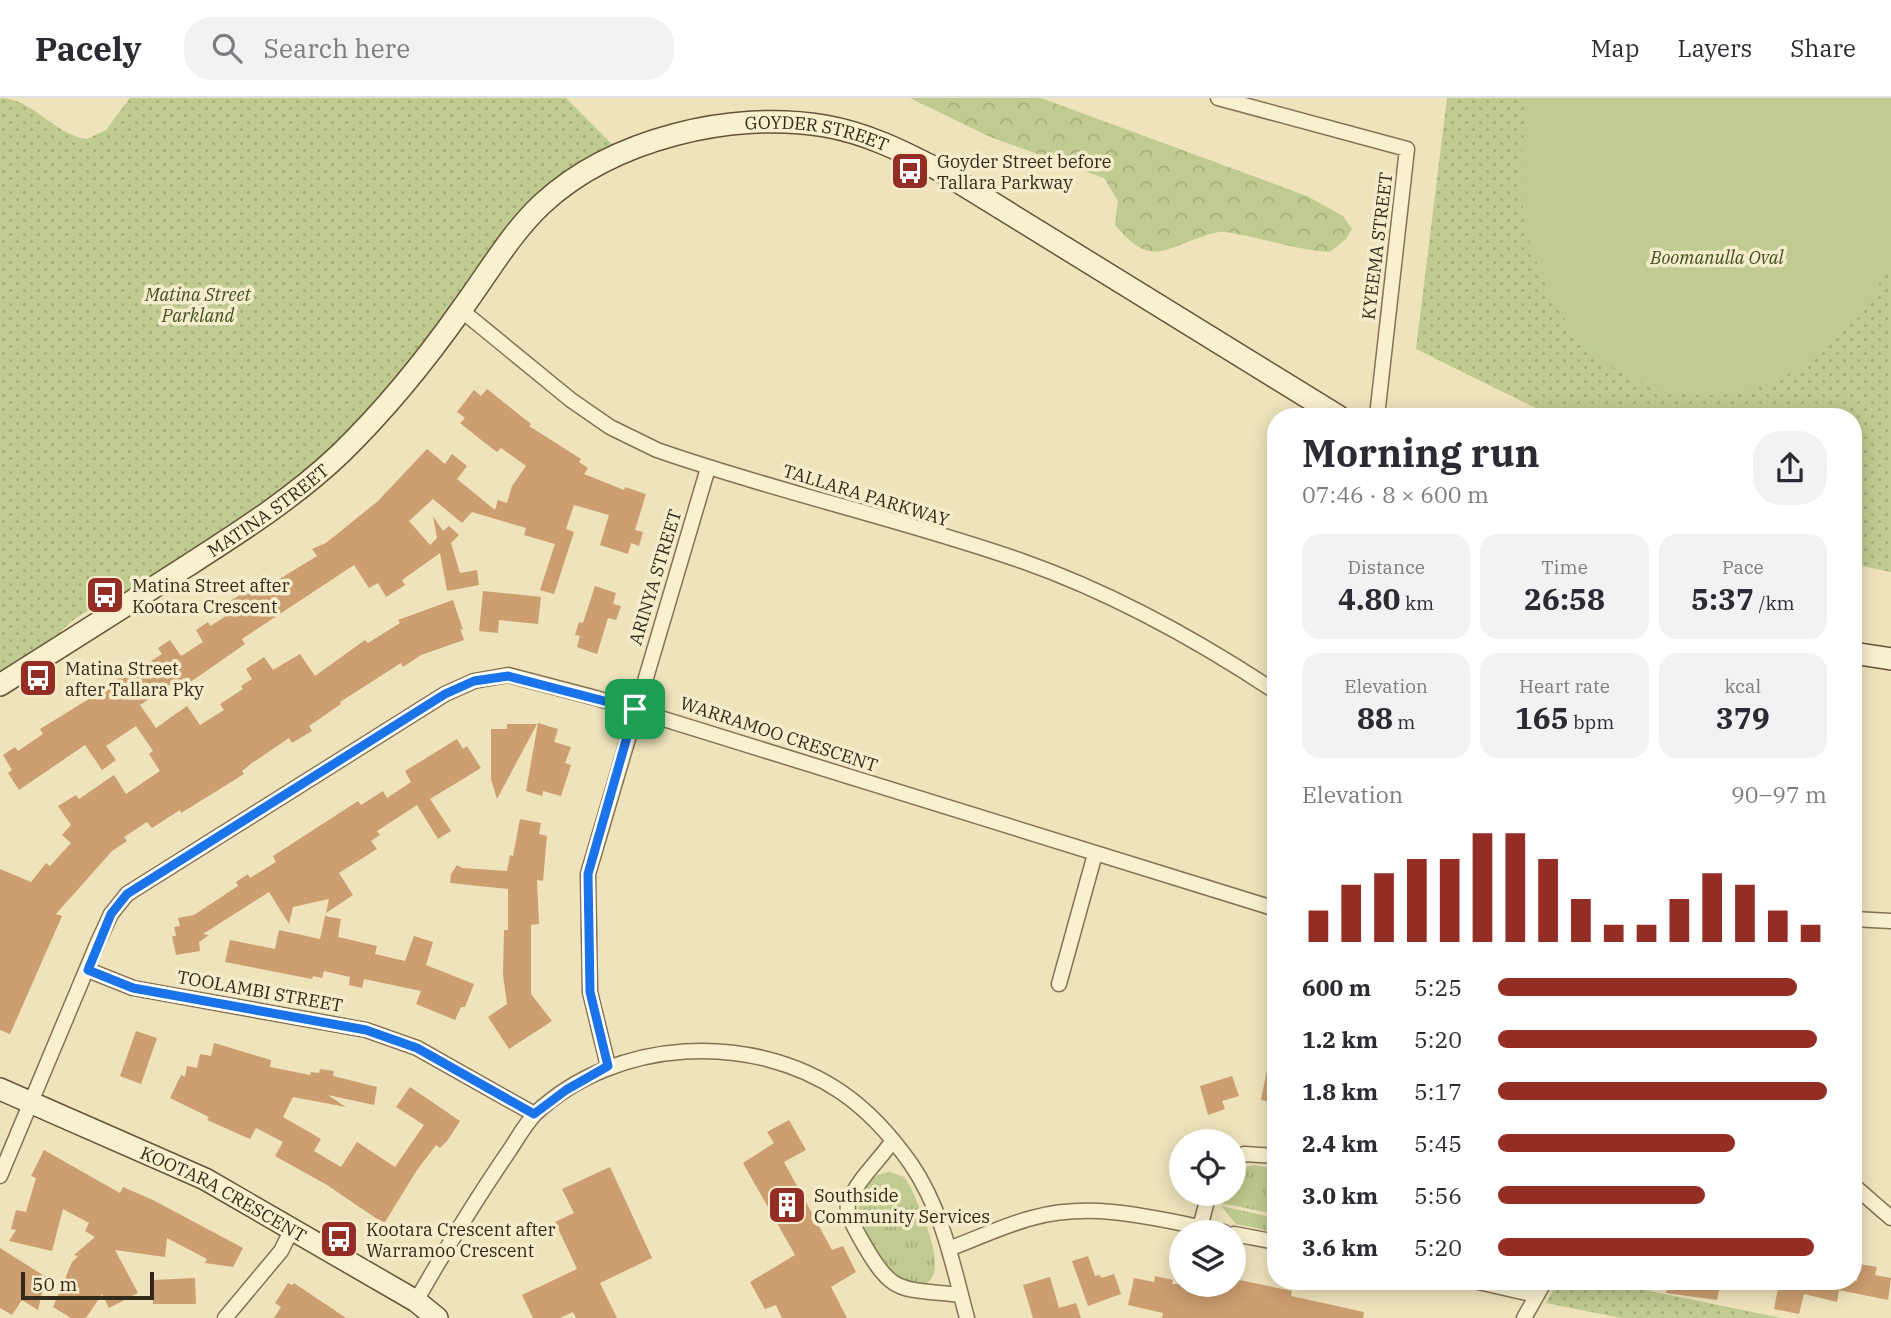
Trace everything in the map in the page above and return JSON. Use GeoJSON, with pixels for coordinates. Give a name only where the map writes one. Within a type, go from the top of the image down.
{"type":"FeatureCollection","features":[{"type":"Feature","properties":{"kind":"street","name":"KYEEMA STREET"},"geometry":{"type":"LineString","coordinates":[[1217,98],[1407,149],[1378,408]]}},
{"type":"Feature","properties":{"kind":"street","name":"GOYDER STREET"},"geometry":{"type":"LineString","coordinates":[[461,310],[506,245],[540,206],[570,180],[621,152],[675,134],[731,126],[772,123],[825,126],[880,140],[939,170],[1325,408]]}},
{"type":"Feature","properties":{"kind":"street","name":"TALLARA PARKWAY"},"geometry":{"type":"LineString","coordinates":[[461,310],[571,400],[610,427],[657,450],[708,468],[1023,561],[1104,594],[1189,636],[1267,686]]}},
{"type":"Feature","properties":{"kind":"street","name":"MATINA STREET"},"geometry":{"type":"LineString","coordinates":[[0,685],[282,503],[340,454],[398,394],[461,310]]}},
{"type":"Feature","properties":{"kind":"street","name":"ARINYA STREET"},"geometry":{"type":"LineString","coordinates":[[608,1066],[590,992],[588,874],[708,468]]}},
{"type":"Feature","properties":{"kind":"street"},"geometry":{"type":"LineString","coordinates":[[1862,654],[1891,659]]}},
{"type":"Feature","properties":{"kind":"street","name":"WARRAMOO CRESCENT"},"geometry":{"type":"LineString","coordinates":[[0,1176],[111,914],[127,894],[445,694],[474,681],[508,676],[635,709],[1267,906]]}},
{"type":"Feature","properties":{"kind":"street"},"geometry":{"type":"LineString","coordinates":[[1059,984],[1095,854]]}},
{"type":"Feature","properties":{"kind":"street"},"geometry":{"type":"LineString","coordinates":[[1862,919],[1891,921]]}},
{"type":"Feature","properties":{"kind":"street","name":"TOOLAMBI STREET"},"geometry":{"type":"LineString","coordinates":[[88,970],[133,988],[366,1030],[417,1048],[534,1114]]}},
{"type":"Feature","properties":{"kind":"street"},"geometry":{"type":"LineString","coordinates":[[415,1301],[461,1224],[534,1114],[566,1090],[608,1066],[655,1055],[693,1051],[747,1056],[800,1072],[841,1091],[869,1113],[913,1167],[951,1248],[967,1318]]}},
{"type":"Feature","properties":{"kind":"street","name":"KOOTARA CRESCENT"},"geometry":{"type":"LineString","coordinates":[[0,1089],[205,1179],[415,1301],[437,1318]]}},
{"type":"Feature","properties":{"kind":"street"},"geometry":{"type":"LineString","coordinates":[[893,1140],[848,1202],[849,1217],[877,1267],[898,1287],[914,1293],[961,1295]]}},
{"type":"Feature","properties":{"kind":"street"},"geometry":{"type":"LineString","coordinates":[[1246,1154],[1267,1155]]}},
{"type":"Feature","properties":{"kind":"street"},"geometry":{"type":"LineString","coordinates":[[1862,1196],[1891,1218]]}},
{"type":"Feature","properties":{"kind":"street"},"geometry":{"type":"LineString","coordinates":[[951,1248],[1032,1218],[1069,1211],[1112,1210],[1169,1221]]}},
{"type":"Feature","properties":{"kind":"street"},"geometry":{"type":"LineString","coordinates":[[225,1318],[281,1251],[291,1231]]}},
{"type":"Feature","properties":{"kind":"street"},"geometry":{"type":"LineString","coordinates":[[1246,1236],[1267,1240]]}},
{"type":"Feature","properties":{"kind":"street"},"geometry":{"type":"LineString","coordinates":[[1514,1290],[1536,1295]]}},
{"type":"Feature","properties":{"kind":"street"},"geometry":{"type":"LineString","coordinates":[[1524,1318],[1539,1290]]}},
{"type":"Feature","properties":{"kind":"green space","name":"Matina Street Parkland"},"geometry":{"type":"Polygon","coordinates":[[[0,98],[23,104],[64,131],[87,139],[106,130],[130,98],[566,98],[616,148],[500,237],[409,366],[337,445],[243,516],[129,590],[106,598],[72,621],[56,636],[0,672],[0,98]]]}},
{"type":"Feature","properties":{"kind":"green space"},"geometry":{"type":"Polygon","coordinates":[[[910,98],[1041,98],[1307,196],[1343,216],[1352,229],[1346,239],[1330,252],[1222,232],[1167,250],[1147,251],[1127,238],[1115,225],[1118,201],[1104,178],[990,137],[910,98]]]}},
{"type":"Feature","properties":{"kind":"green space","name":"Boomanulla Oval"},"geometry":{"type":"Polygon","coordinates":[[[1447,98],[1891,98],[1891,572],[1862,566],[1862,408],[1536,408],[1416,349],[1447,98]]]}},
{"type":"Feature","properties":{"kind":"green space","name":"Boomanulla Oval"},"geometry":{"type":"Polygon","coordinates":[[[1528,98],[1891,98],[1891,252],[1885,272],[1866,303],[1845,329],[1814,357],[1780,378],[1744,390],[1706,395],[1669,391],[1633,378],[1599,357],[1570,326],[1552,297],[1538,266],[1526,227],[1521,190],[1528,98]]]}},
{"type":"Feature","properties":{"kind":"green space"},"geometry":{"type":"Polygon","coordinates":[[[1254,1165],[1267,1167],[1267,1212],[1235,1206],[1246,1206],[1246,1167],[1254,1165]]]}},
{"type":"Feature","properties":{"kind":"green space"},"geometry":{"type":"Polygon","coordinates":[[[890,1172],[904,1177],[910,1186],[931,1241],[935,1257],[934,1271],[930,1281],[919,1285],[902,1280],[886,1270],[867,1242],[859,1219],[858,1208],[864,1188],[875,1177],[890,1172]]]}},
{"type":"Feature","properties":{"kind":"green space"},"geometry":{"type":"Polygon","coordinates":[[[1221,1206],[1267,1216],[1267,1230],[1246,1226],[1246,1220],[1233,1220],[1221,1206]]]}},
{"type":"Feature","properties":{"kind":"green space"},"geometry":{"type":"Polygon","coordinates":[[[1553,1290],[1645,1290],[1781,1318],[1621,1318],[1546,1303],[1553,1290]]]}},
{"type":"Feature","properties":{"kind":"building"},"geometry":{"type":"Polygon","coordinates":[[[487,389],[531,424],[529,426],[581,459],[579,462],[588,468],[584,474],[624,490],[625,487],[646,494],[635,530],[643,532],[639,546],[631,543],[628,554],[600,545],[609,515],[574,505],[566,529],[574,532],[554,594],[540,590],[555,544],[524,535],[526,528],[472,512],[462,523],[433,499],[409,521],[430,545],[437,538],[433,516],[443,531],[449,526],[459,535],[451,543],[460,573],[477,570],[479,585],[447,591],[440,553],[402,580],[405,585],[386,597],[378,583],[369,588],[354,565],[242,639],[245,644],[183,687],[178,680],[140,705],[156,728],[187,706],[200,725],[224,710],[220,704],[243,689],[241,686],[252,679],[246,669],[264,657],[273,670],[300,654],[315,676],[365,640],[368,643],[400,623],[398,620],[453,600],[463,630],[460,629],[464,640],[421,655],[403,667],[401,663],[340,702],[341,704],[309,726],[312,731],[292,743],[289,738],[242,771],[244,774],[181,813],[180,810],[152,828],[147,822],[124,837],[127,841],[112,851],[56,914],[62,916],[10,1034],[0,1030],[0,869],[31,882],[46,863],[50,866],[71,843],[62,835],[71,825],[58,806],[76,795],[79,799],[114,775],[126,794],[160,771],[149,754],[153,751],[136,726],[106,746],[116,760],[102,770],[85,745],[19,790],[8,773],[12,770],[3,755],[15,747],[18,751],[43,734],[40,729],[118,681],[115,676],[133,664],[137,670],[162,654],[158,648],[170,640],[181,656],[203,642],[196,630],[208,622],[210,626],[236,610],[230,601],[248,590],[252,596],[317,556],[312,549],[326,543],[378,501],[427,449],[445,464],[452,454],[467,466],[457,479],[495,510],[498,500],[507,503],[512,486],[526,466],[501,448],[497,452],[485,443],[460,423],[465,418],[457,412],[474,390],[481,396],[487,389]]]}},
{"type":"Feature","properties":{"kind":"building"},"geometry":{"type":"Polygon","coordinates":[[[595,586],[616,593],[613,604],[621,606],[616,620],[608,618],[597,654],[577,647],[580,636],[575,635],[579,622],[583,623],[595,586]]]}},
{"type":"Feature","properties":{"kind":"building"},"geometry":{"type":"Polygon","coordinates":[[[483,591],[541,597],[538,624],[499,620],[498,633],[479,631],[483,591]]]}},
{"type":"Feature","properties":{"kind":"building"},"geometry":{"type":"Polygon","coordinates":[[[538,723],[558,729],[554,742],[571,747],[565,763],[571,765],[561,796],[543,791],[542,796],[526,791],[538,723]]]}},
{"type":"Feature","properties":{"kind":"building"},"geometry":{"type":"Polygon","coordinates":[[[507,724],[537,724],[497,799],[491,779],[491,729],[507,729],[507,724]]]}},
{"type":"Feature","properties":{"kind":"building"},"geometry":{"type":"Polygon","coordinates":[[[457,739],[463,749],[467,746],[481,768],[430,799],[451,831],[438,839],[417,805],[377,831],[380,835],[371,841],[377,849],[339,873],[353,895],[326,913],[329,899],[293,907],[289,924],[269,892],[203,934],[209,935],[199,942],[200,951],[176,955],[172,936],[176,936],[174,927],[180,926],[178,918],[194,915],[238,886],[236,882],[248,874],[250,878],[276,862],[273,856],[358,801],[361,805],[383,791],[387,798],[411,782],[405,771],[457,739]]]}},
{"type":"Feature","properties":{"kind":"building"},"geometry":{"type":"Polygon","coordinates":[[[520,819],[541,823],[539,834],[547,836],[543,881],[537,880],[539,924],[531,925],[531,994],[552,1021],[509,1049],[488,1017],[507,1004],[503,975],[504,930],[508,930],[508,889],[450,883],[451,874],[457,865],[462,868],[507,871],[510,855],[513,856],[520,819]]]}},
{"type":"Feature","properties":{"kind":"building"},"geometry":{"type":"Polygon","coordinates":[[[325,916],[341,919],[338,937],[377,946],[375,954],[405,961],[414,936],[433,942],[426,965],[474,984],[465,1007],[461,1007],[455,1020],[416,1004],[421,991],[364,979],[362,988],[349,985],[350,977],[324,971],[322,978],[313,976],[312,979],[225,962],[230,940],[275,949],[279,930],[320,939],[325,916]]]}},
{"type":"Feature","properties":{"kind":"building"},"geometry":{"type":"Polygon","coordinates":[[[136,1031],[157,1038],[141,1084],[120,1076],[136,1031]]]}},
{"type":"Feature","properties":{"kind":"building"},"geometry":{"type":"Polygon","coordinates":[[[214,1043],[271,1060],[270,1067],[310,1075],[311,1072],[319,1073],[320,1069],[334,1071],[333,1076],[377,1087],[374,1105],[328,1095],[346,1107],[293,1097],[283,1117],[321,1139],[314,1151],[341,1167],[357,1142],[395,1167],[424,1125],[396,1107],[410,1087],[460,1121],[447,1141],[440,1148],[436,1145],[417,1170],[385,1222],[380,1221],[327,1185],[275,1156],[283,1142],[256,1128],[250,1139],[207,1120],[209,1117],[170,1098],[181,1075],[185,1077],[187,1066],[197,1068],[200,1054],[211,1056],[214,1043]]]}},
{"type":"Feature","properties":{"kind":"building"},"geometry":{"type":"Polygon","coordinates":[[[1267,1070],[1267,1101],[1261,1100],[1267,1070]]]}},
{"type":"Feature","properties":{"kind":"building"},"geometry":{"type":"Polygon","coordinates":[[[1232,1076],[1239,1096],[1222,1101],[1225,1109],[1208,1115],[1200,1086],[1232,1076]]]}},
{"type":"Feature","properties":{"kind":"building","name":"Southside Community Services"},"geometry":{"type":"Polygon","coordinates":[[[789,1120],[806,1150],[784,1162],[832,1250],[843,1246],[856,1272],[831,1287],[847,1318],[782,1318],[776,1305],[765,1309],[750,1282],[795,1255],[743,1163],[774,1143],[767,1132],[789,1120]]]}},
{"type":"Feature","properties":{"kind":"building"},"geometry":{"type":"Polygon","coordinates":[[[44,1150],[120,1193],[123,1187],[153,1200],[243,1248],[233,1267],[205,1263],[207,1259],[167,1238],[165,1257],[115,1250],[138,1293],[109,1308],[102,1294],[86,1318],[71,1318],[53,1307],[72,1262],[78,1256],[74,1255],[95,1237],[85,1231],[89,1223],[63,1209],[52,1251],[9,1241],[16,1230],[11,1229],[16,1210],[26,1212],[36,1178],[31,1176],[44,1150]]]}},
{"type":"Feature","properties":{"kind":"building"},"geometry":{"type":"Polygon","coordinates":[[[610,1167],[652,1258],[600,1283],[617,1318],[576,1318],[573,1312],[560,1318],[533,1318],[522,1295],[577,1269],[555,1222],[574,1213],[562,1189],[610,1167]]]}},
{"type":"Feature","properties":{"kind":"building"},"geometry":{"type":"Polygon","coordinates":[[[0,1248],[46,1277],[38,1310],[22,1300],[12,1315],[0,1308],[0,1248]]]}},
{"type":"Feature","properties":{"kind":"building"},"geometry":{"type":"Polygon","coordinates":[[[1088,1256],[1095,1276],[1100,1275],[1101,1278],[1114,1274],[1121,1294],[1088,1306],[1072,1261],[1088,1256]]]}},
{"type":"Feature","properties":{"kind":"building"},"geometry":{"type":"Polygon","coordinates":[[[1862,1264],[1877,1267],[1875,1275],[1891,1278],[1888,1300],[1839,1290],[1862,1290],[1862,1264]]]}},
{"type":"Feature","properties":{"kind":"building"},"geometry":{"type":"Polygon","coordinates":[[[1155,1276],[1169,1279],[1169,1297],[1246,1297],[1246,1281],[1267,1286],[1267,1290],[1292,1291],[1291,1296],[1364,1312],[1363,1318],[1162,1318],[1163,1313],[1128,1305],[1134,1278],[1154,1282],[1155,1276]]]}},
{"type":"Feature","properties":{"kind":"building"},"geometry":{"type":"Polygon","coordinates":[[[1050,1277],[1059,1308],[1076,1303],[1081,1318],[1033,1318],[1023,1285],[1050,1277]]]}},
{"type":"Feature","properties":{"kind":"building"},"geometry":{"type":"Polygon","coordinates":[[[195,1278],[196,1304],[153,1304],[153,1280],[195,1278]]]}},
{"type":"Feature","properties":{"kind":"building"},"geometry":{"type":"Polygon","coordinates":[[[288,1283],[294,1283],[346,1318],[274,1318],[281,1307],[275,1303],[288,1283]]]}},
{"type":"Feature","properties":{"kind":"building"},"geometry":{"type":"Polygon","coordinates":[[[1667,1290],[1719,1290],[1717,1300],[1666,1293],[1667,1290]]]}},
{"type":"Feature","properties":{"kind":"building"},"geometry":{"type":"Polygon","coordinates":[[[1778,1290],[1839,1290],[1837,1302],[1804,1294],[1799,1314],[1774,1309],[1778,1290]]]}},
{"type":"Feature","properties":{"kind":"place","name":"Goyder Street before Tallara Parkway"},"geometry":{"type":"Point","coordinates":[910,171]}},
{"type":"Feature","properties":{"kind":"place","name":"Matina Street after Kootara Crescent"},"geometry":{"type":"Point","coordinates":[105,595]}},
{"type":"Feature","properties":{"kind":"place","name":"Matina Street after Tallara Pky"},"geometry":{"type":"Point","coordinates":[38,678]}},
{"type":"Feature","properties":{"kind":"place","name":"Southside Community Services"},"geometry":{"type":"Point","coordinates":[787,1205]}},
{"type":"Feature","properties":{"kind":"place","name":"Kootara Crescent after Warramoo Crescent"},"geometry":{"type":"Point","coordinates":[339,1239]}},
{"type":"Feature","properties":{"kind":"route"},"geometry":{"type":"LineString","coordinates":[[508,676],[543,682],[635,709],[588,874],[590,992],[608,1066],[566,1090],[534,1114],[417,1048],[366,1030],[133,988],[88,970],[111,914],[127,894],[414,711],[445,694],[474,681],[508,676]]}}]}
